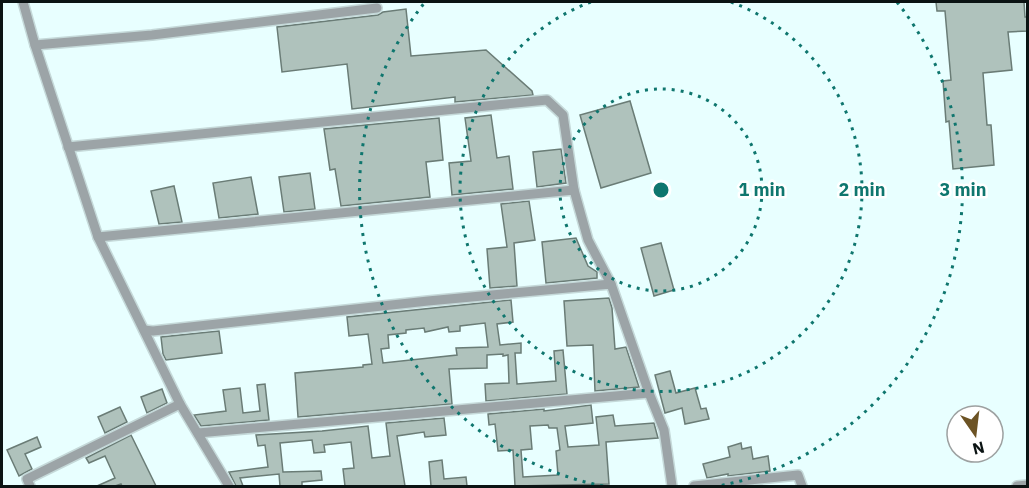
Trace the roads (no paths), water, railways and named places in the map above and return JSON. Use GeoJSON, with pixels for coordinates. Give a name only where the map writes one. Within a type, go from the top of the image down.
{"type":"FeatureCollection","features":[{"type":"Feature","properties":{"kind":"street"},"geometry":{"type":"LineString","coordinates":[[23,2],[98,237],[180,404],[227,486]]}},
{"type":"Feature","properties":{"kind":"street"},"geometry":{"type":"LineString","coordinates":[[35,45],[152,35],[377,8]]}},
{"type":"Feature","properties":{"kind":"street"},"geometry":{"type":"LineString","coordinates":[[68,147],[547,100],[563,115],[574,190],[588,240],[611,284],[664,430],[672,486]]}},
{"type":"Feature","properties":{"kind":"street"},"geometry":{"type":"LineString","coordinates":[[98,237],[574,190]]}},
{"type":"Feature","properties":{"kind":"street"},"geometry":{"type":"LineString","coordinates":[[144,330],[153,331],[611,284]]}},
{"type":"Feature","properties":{"kind":"street"},"geometry":{"type":"LineString","coordinates":[[198,433],[649,393]]}},
{"type":"Feature","properties":{"kind":"street"},"geometry":{"type":"LineString","coordinates":[[30,486],[27,479],[180,404]]}},
{"type":"Feature","properties":{"kind":"street"},"geometry":{"type":"LineString","coordinates":[[694,486],[798,475],[802,486]]}},
{"type":"Feature","properties":{"kind":"street"},"geometry":{"type":"LineString","coordinates":[[1017,486],[1028,485]]}}]}
